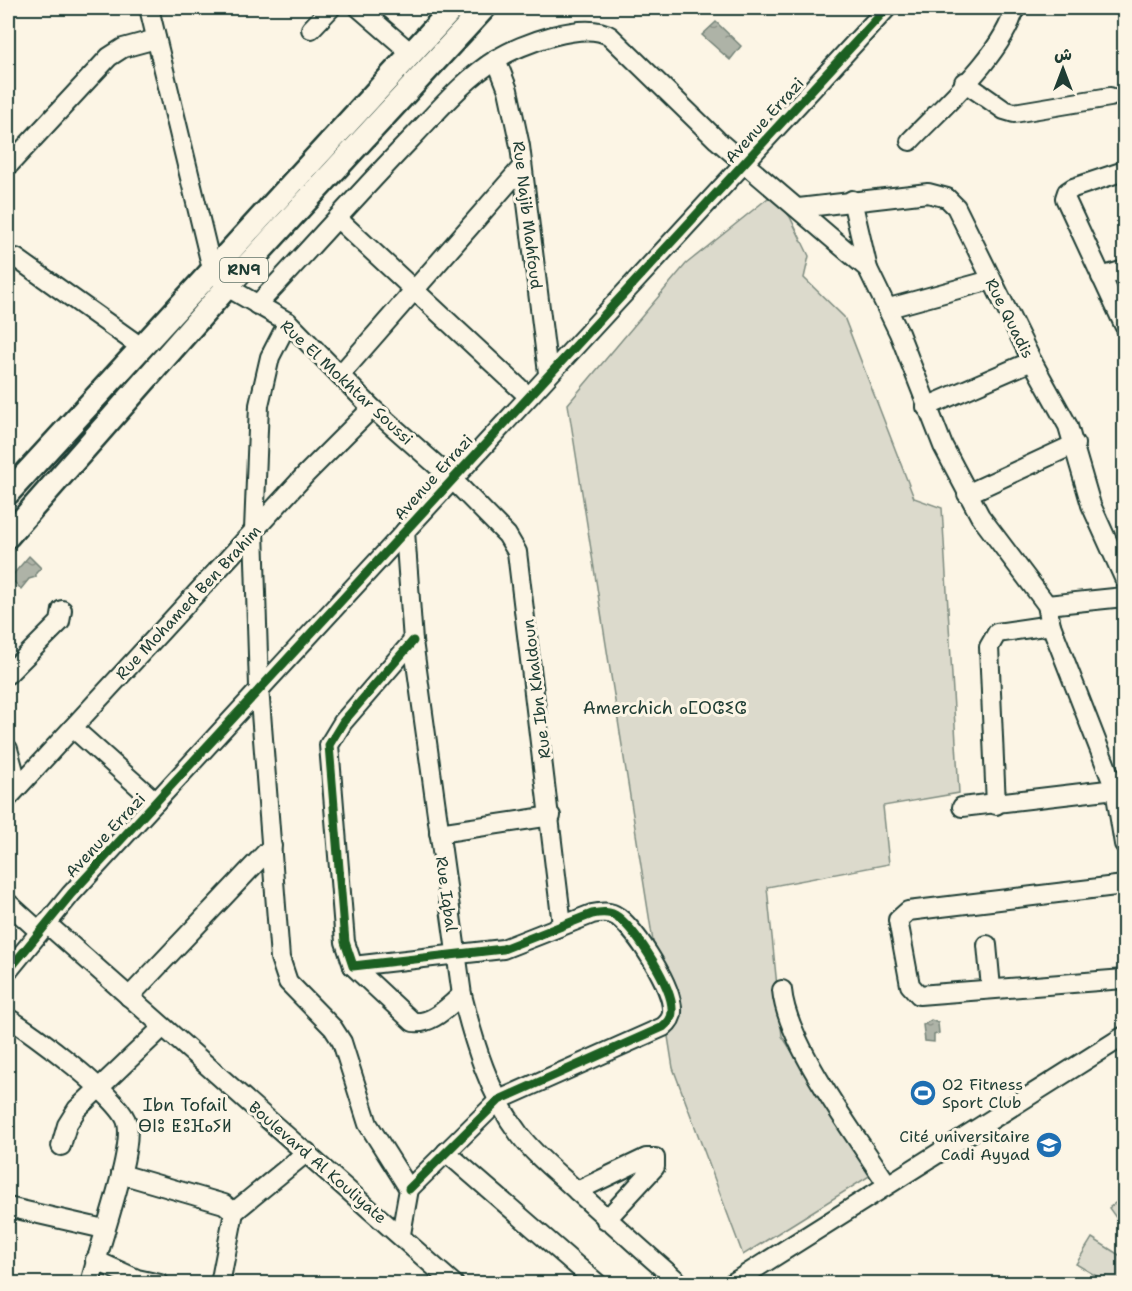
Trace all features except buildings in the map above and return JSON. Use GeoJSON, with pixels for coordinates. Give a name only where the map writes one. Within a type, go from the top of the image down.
{"type":"FeatureCollection","features":[{"type":"Feature","properties":{"kind":"main road","name":"RN9"},"geometry":{"type":"LineString","coordinates":[[8,493],[453,8]]}},
{"type":"Feature","properties":{"kind":"main road","name":"RN9"},"geometry":{"type":"LineString","coordinates":[[8,536],[227,287],[484,8]]}},
{"type":"Feature","properties":{"kind":"street"},"geometry":{"type":"LineString","coordinates":[[149,8],[212,269]]}},
{"type":"Feature","properties":{"kind":"street"},"geometry":{"type":"LineString","coordinates":[[311,28],[330,8]]}},
{"type":"Feature","properties":{"kind":"street"},"geometry":{"type":"LineString","coordinates":[[359,8],[411,53]]}},
{"type":"Feature","properties":{"kind":"street","name":"Avenue Errazi"},"geometry":{"type":"LineString","coordinates":[[8,971],[43,927],[260,687],[527,395],[887,8]]}},
{"type":"Feature","properties":{"kind":"street"},"geometry":{"type":"LineString","coordinates":[[910,141],[1005,35],[1015,8]]}},
{"type":"Feature","properties":{"kind":"street"},"geometry":{"type":"LineString","coordinates":[[257,305],[445,103],[496,59],[545,38],[580,31],[606,34],[744,163],[868,269]]}},
{"type":"Feature","properties":{"kind":"street"},"geometry":{"type":"LineString","coordinates":[[8,166],[110,57],[123,48],[156,39]]}},
{"type":"Feature","properties":{"kind":"street","name":"Rue Najib Mahfoud"},"geometry":{"type":"LineString","coordinates":[[496,59],[512,106],[548,373]]}},
{"type":"Feature","properties":{"kind":"street"},"geometry":{"type":"LineString","coordinates":[[964,82],[993,103],[1014,113],[1110,97]]}},
{"type":"Feature","properties":{"kind":"street"},"geometry":{"type":"LineString","coordinates":[[340,375],[522,167]]}},
{"type":"Feature","properties":{"kind":"street"},"geometry":{"type":"LineString","coordinates":[[1125,171],[1073,188],[1067,192],[1065,198],[1125,325]]}},
{"type":"Feature","properties":{"kind":"street","name":"Rue Quadis"},"geometry":{"type":"LineString","coordinates":[[799,208],[927,193],[947,198],[956,207],[1075,444],[1091,505],[1125,578]]}},
{"type":"Feature","properties":{"kind":"street"},"geometry":{"type":"LineString","coordinates":[[852,200],[868,269],[889,308],[926,407],[967,494],[1047,605],[1052,625],[1120,788],[1125,844]]}},
{"type":"Feature","properties":{"kind":"street"},"geometry":{"type":"LineString","coordinates":[[338,219],[527,395]]}},
{"type":"Feature","properties":{"kind":"street"},"geometry":{"type":"LineString","coordinates":[[16,258],[141,347]]}},
{"type":"Feature","properties":{"kind":"street","name":"Rue El Mokhtar Soussi"},"geometry":{"type":"LineString","coordinates":[[212,269],[227,287],[288,322],[372,408],[451,478]]}},
{"type":"Feature","properties":{"kind":"street"},"geometry":{"type":"LineString","coordinates":[[1101,277],[1125,270]]}},
{"type":"Feature","properties":{"kind":"street"},"geometry":{"type":"LineString","coordinates":[[889,308],[991,280]]}},
{"type":"Feature","properties":{"kind":"street"},"geometry":{"type":"LineString","coordinates":[[288,322],[270,357],[259,405],[254,530],[260,687],[284,973],[288,982],[333,1028],[342,1042],[368,1124],[409,1189]]}},
{"type":"Feature","properties":{"kind":"street"},"geometry":{"type":"LineString","coordinates":[[926,407],[1032,361]]}},
{"type":"Feature","properties":{"kind":"street","name":"Rue Mohamed Ben Brahim"},"geometry":{"type":"LineString","coordinates":[[13,792],[254,530],[372,408]]}},
{"type":"Feature","properties":{"kind":"street"},"geometry":{"type":"LineString","coordinates":[[967,494],[1075,444]]}},
{"type":"Feature","properties":{"kind":"street","name":"Rue Ibn Khaldoun"},"geometry":{"type":"LineString","coordinates":[[451,478],[507,535],[517,552],[551,816],[562,925]]}},
{"type":"Feature","properties":{"kind":"street","name":"Rue Iqbal"},"geometry":{"type":"LineString","coordinates":[[405,531],[413,641],[438,833],[462,995],[470,1028],[499,1100],[531,1149],[606,1220],[681,1284]]}},
{"type":"Feature","properties":{"kind":"street"},"geometry":{"type":"LineString","coordinates":[[1047,605],[1125,597]]}},
{"type":"Feature","properties":{"kind":"street"},"geometry":{"type":"LineString","coordinates":[[8,674],[60,622],[62,610]]}},
{"type":"Feature","properties":{"kind":"street"},"geometry":{"type":"LineString","coordinates":[[996,805],[989,647],[997,633],[1052,625]]}},
{"type":"Feature","properties":{"kind":"street"},"geometry":{"type":"LineString","coordinates":[[413,641],[343,722],[329,745],[345,942],[353,966],[413,1022],[425,1022],[462,995]]}},
{"type":"Feature","properties":{"kind":"street"},"geometry":{"type":"LineString","coordinates":[[73,728],[156,802]]}},
{"type":"Feature","properties":{"kind":"street"},"geometry":{"type":"LineString","coordinates":[[8,749],[13,792]]}},
{"type":"Feature","properties":{"kind":"street"},"geometry":{"type":"LineString","coordinates":[[962,807],[996,805],[1120,788]]}},
{"type":"Feature","properties":{"kind":"street"},"geometry":{"type":"LineString","coordinates":[[438,833],[551,816]]}},
{"type":"Feature","properties":{"kind":"street"},"geometry":{"type":"LineString","coordinates":[[129,997],[272,846]]}},
{"type":"Feature","properties":{"kind":"street"},"geometry":{"type":"LineString","coordinates":[[1125,885],[908,910],[902,915],[898,927],[913,991],[919,995],[1125,979]]}},
{"type":"Feature","properties":{"kind":"street","name":"Boulevard Al Kouliyate"},"geometry":{"type":"LineString","coordinates":[[8,903],[43,927],[129,997],[401,1234],[454,1284]]}},
{"type":"Feature","properties":{"kind":"street"},"geometry":{"type":"LineString","coordinates":[[353,966],[503,949],[562,925],[605,912],[617,916],[636,937],[670,998],[672,1012],[670,1020],[654,1032],[499,1100],[409,1189],[401,1234]]}},
{"type":"Feature","properties":{"kind":"street"},"geometry":{"type":"LineString","coordinates":[[987,945],[992,988]]}},
{"type":"Feature","properties":{"kind":"street"},"geometry":{"type":"LineString","coordinates":[[782,990],[790,1024],[799,1042],[887,1184]]}},
{"type":"Feature","properties":{"kind":"street"},"geometry":{"type":"LineString","coordinates":[[8,1018],[46,1044],[99,1089],[126,1118],[128,1124],[121,1174],[90,1284]]}},
{"type":"Feature","properties":{"kind":"street"},"geometry":{"type":"LineString","coordinates":[[61,1146],[70,1117],[163,1027]]}},
{"type":"Feature","properties":{"kind":"street"},"geometry":{"type":"LineString","coordinates":[[731,1284],[1125,1036]]}},
{"type":"Feature","properties":{"kind":"street"},"geometry":{"type":"LineString","coordinates":[[220,1284],[234,1212],[307,1152]]}},
{"type":"Feature","properties":{"kind":"street"},"geometry":{"type":"LineString","coordinates":[[446,1152],[597,1284]]}},
{"type":"Feature","properties":{"kind":"street"},"geometry":{"type":"LineString","coordinates":[[577,1191],[646,1158],[655,1158],[655,1167],[606,1220]]}},
{"type":"Feature","properties":{"kind":"street"},"geometry":{"type":"LineString","coordinates":[[121,1174],[224,1204],[234,1212]]}},
{"type":"Feature","properties":{"kind":"street"},"geometry":{"type":"LineString","coordinates":[[8,1207],[104,1229]]}},
{"type":"Feature","properties":{"kind":"street"},"geometry":{"type":"LineString","coordinates":[[95,1260],[132,1281],[160,1284]]}},
{"type":"Feature","properties":{"kind":"shaded area"},"geometry":{"type":"Polygon","coordinates":[[[773,194],[790,217],[809,256],[804,278],[844,317],[914,498],[942,508],[959,793],[883,806],[889,864],[767,887],[782,1036],[871,1175],[743,1255],[673,1068],[568,404],[686,264],[773,194]]]}},
{"type":"Feature","properties":{"kind":"shaded area"},"geometry":{"type":"Polygon","coordinates":[[[1124,1196],[1124,1229],[1109,1208],[1124,1196]]]}},
{"type":"Feature","properties":{"kind":"shaded area"},"geometry":{"type":"Polygon","coordinates":[[[1092,1238],[1124,1258],[1124,1283],[1108,1283],[1076,1264],[1092,1238]]]}},
{"type":"Feature","properties":{"kind":"water"},"geometry":{"type":"Polygon","coordinates":[[[716,22],[741,46],[730,60],[702,35],[716,22]]]}},
{"type":"Feature","properties":{"kind":"water"},"geometry":{"type":"Polygon","coordinates":[[[29,556],[41,568],[36,573],[36,577],[29,579],[21,589],[10,578],[29,556]]]}},
{"type":"Feature","properties":{"kind":"water"},"geometry":{"type":"Polygon","coordinates":[[[931,1020],[938,1023],[939,1033],[934,1035],[934,1042],[925,1041],[923,1025],[931,1020]]]}},
{"type":"Feature","properties":{"kind":"cycle path"},"geometry":{"type":"LineString","coordinates":[[8,971],[71,894],[887,8]]}},
{"type":"Feature","properties":{"kind":"cycle path"},"geometry":{"type":"LineString","coordinates":[[409,1189],[499,1100],[663,1027],[669,1021],[672,1012],[667,989],[653,961],[626,924],[609,913],[592,914],[503,949],[353,966],[345,942],[329,745],[343,722],[413,641]]}},
{"type":"Feature","properties":{"kind":"place","name":"O2 Fitness Sport Club"},"geometry":{"type":"Point","coordinates":[923,1093]}},
{"type":"Feature","properties":{"kind":"place","name":"Cité universitaire Cadi Ayyad"},"geometry":{"type":"Point","coordinates":[1049,1145]}},
{"type":"Feature","properties":{"kind":"district","name":"Amerchich ⴰⵎⵔⵛⵉⵛ"},"geometry":{"type":"Point","coordinates":[665,708]}},
{"type":"Feature","properties":{"kind":"district","name":"Ibn Tofail ⴱⵏⵓ ⵟⵓⴼⴰⵢⵍ"},"geometry":{"type":"Point","coordinates":[185,1115]}}]}
